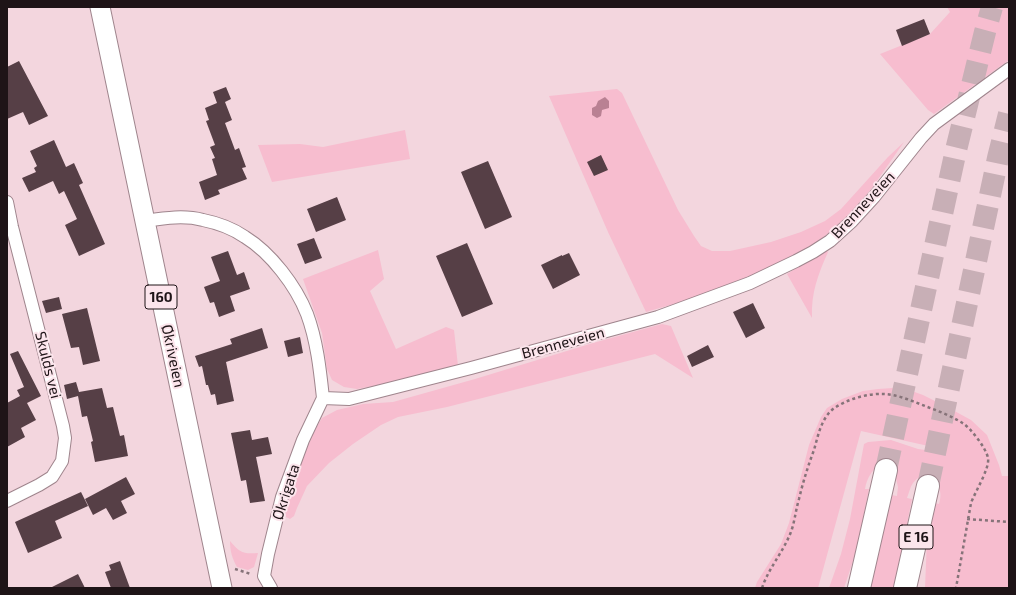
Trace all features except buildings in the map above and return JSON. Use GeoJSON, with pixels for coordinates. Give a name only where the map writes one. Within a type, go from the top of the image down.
{"type":"FeatureCollection","features":[{"type":"Feature","properties":{"kind":"highway"},"geometry":{"type":"LineString","coordinates":[[859,588],[886,470]]}},
{"type":"Feature","properties":{"kind":"highway","name":"E 16"},"geometry":{"type":"LineString","coordinates":[[905,588],[928,486]]}},
{"type":"Feature","properties":{"kind":"main road","name":"Økriveien"},"geometry":{"type":"LineString","coordinates":[[100,7],[222,588]]}},
{"type":"Feature","properties":{"kind":"street","name":"Brenneveien"},"geometry":{"type":"LineString","coordinates":[[323,398],[349,399],[471,368],[658,317],[750,283],[796,261],[830,241],[852,221],[874,197],[934,124],[1009,69]]}},
{"type":"Feature","properties":{"kind":"street","name":"Skulds vei"},"geometry":{"type":"LineString","coordinates":[[7,202],[65,438],[62,461],[52,477],[7,501]]}},
{"type":"Feature","properties":{"kind":"street"},"geometry":{"type":"LineString","coordinates":[[146,221],[171,217],[202,219],[222,224],[246,237],[267,254],[287,278],[307,314],[317,350],[323,398]]}},
{"type":"Feature","properties":{"kind":"street","name":"Økrigata"},"geometry":{"type":"LineString","coordinates":[[264,576],[282,498],[303,440],[323,398]]}},
{"type":"Feature","properties":{"kind":"street"},"geometry":{"type":"LineString","coordinates":[[264,576],[271,588]]}},
{"type":"Feature","properties":{"kind":"path"},"geometry":{"type":"LineString","coordinates":[[956,588],[968,518],[1009,522]]}},
{"type":"Feature","properties":{"kind":"path"},"geometry":{"type":"LineString","coordinates":[[231,568],[253,575],[264,576]]}},
{"type":"Feature","properties":{"kind":"shaded area"},"geometry":{"type":"Polygon","coordinates":[[[947,7],[1009,7],[1009,60],[934,114],[928,110],[880,54],[930,34],[950,12],[947,7]]]}},
{"type":"Feature","properties":{"kind":"shaded area"},"geometry":{"type":"Polygon","coordinates":[[[617,89],[622,93],[678,210],[701,246],[712,251],[730,251],[771,242],[801,232],[825,221],[841,209],[888,157],[904,142],[872,188],[850,216],[812,246],[753,275],[684,301],[646,312],[608,232],[549,96],[617,89]]]}},
{"type":"Feature","properties":{"kind":"shaded area"},"geometry":{"type":"Polygon","coordinates":[[[605,97],[609,101],[609,108],[602,110],[601,116],[597,118],[592,115],[592,108],[596,106],[598,101],[605,97]]]}},
{"type":"Feature","properties":{"kind":"shaded area"},"geometry":{"type":"Polygon","coordinates":[[[405,130],[410,159],[272,182],[258,145],[300,144],[323,147],[405,130]]]}},
{"type":"Feature","properties":{"kind":"shaded area"},"geometry":{"type":"Polygon","coordinates":[[[825,249],[828,252],[821,268],[814,292],[812,318],[787,274],[825,249]]]}},
{"type":"Feature","properties":{"kind":"shaded area"},"geometry":{"type":"Polygon","coordinates":[[[378,250],[384,279],[370,291],[396,349],[446,327],[454,330],[458,366],[357,389],[344,387],[332,380],[327,369],[322,333],[303,279],[378,250]]]}},
{"type":"Feature","properties":{"kind":"shaded area"},"geometry":{"type":"Polygon","coordinates":[[[662,324],[671,326],[693,378],[655,354],[447,407],[398,417],[381,425],[329,463],[307,486],[294,516],[290,519],[286,517],[285,512],[300,463],[316,428],[322,418],[337,410],[363,404],[393,402],[662,324]]]}},
{"type":"Feature","properties":{"kind":"shaded area"},"geometry":{"type":"Polygon","coordinates":[[[893,388],[909,390],[923,395],[949,408],[971,420],[987,435],[1002,476],[1009,476],[1009,588],[925,588],[927,539],[935,503],[939,504],[940,499],[940,491],[936,481],[930,476],[926,475],[921,476],[913,483],[907,498],[912,499],[894,588],[869,588],[891,495],[897,496],[898,487],[895,474],[880,465],[868,478],[865,489],[869,489],[857,549],[844,588],[829,588],[841,554],[850,519],[864,444],[868,442],[891,440],[918,449],[925,450],[933,447],[861,431],[818,588],[755,588],[757,582],[781,544],[789,523],[809,445],[821,417],[827,408],[842,399],[863,391],[893,388]]]}},
{"type":"Feature","properties":{"kind":"shaded area"},"geometry":{"type":"Polygon","coordinates":[[[230,541],[242,552],[258,553],[254,567],[248,570],[237,567],[230,548],[230,541]]]}},
{"type":"Feature","properties":{"kind":"tunnel"},"geometry":{"type":"LineString","coordinates":[[886,470],[956,150],[992,7]]}},
{"type":"Feature","properties":{"kind":"tunnel"},"geometry":{"type":"LineString","coordinates":[[928,486],[998,158],[1009,114]]}}]}
